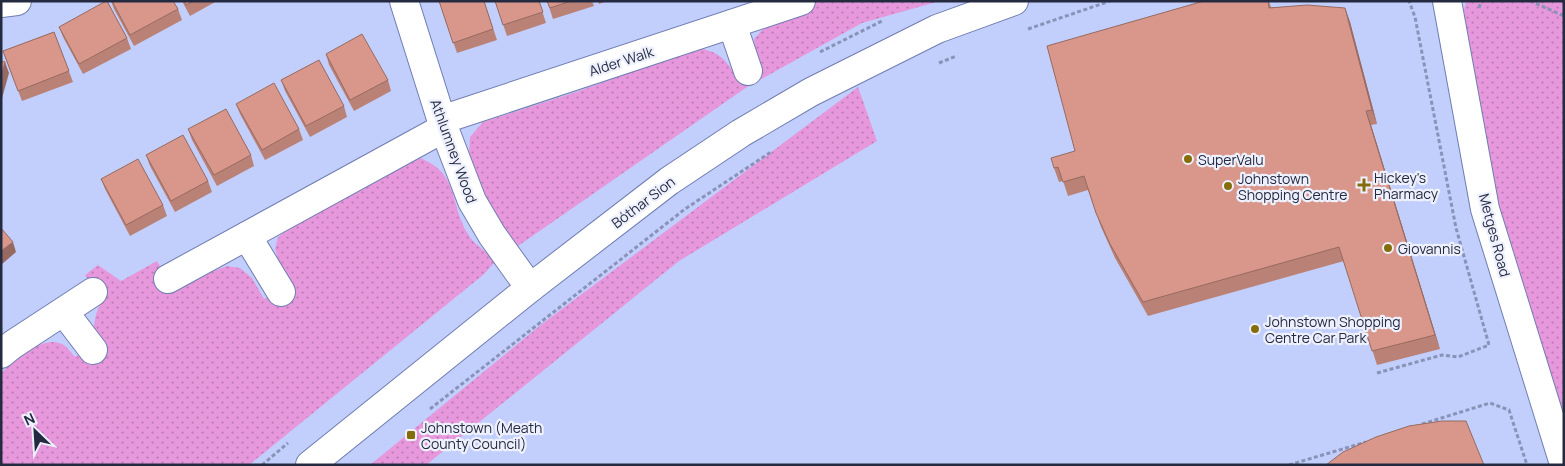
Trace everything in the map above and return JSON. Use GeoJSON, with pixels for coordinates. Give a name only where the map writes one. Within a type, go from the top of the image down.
{"type":"FeatureCollection","features":[{"type":"Feature","properties":{"kind":"street"},"geometry":{"type":"LineString","coordinates":[[1,3],[17,1]]}},
{"type":"Feature","properties":{"kind":"street","name":"Athlumney Wood"},"geometry":{"type":"LineString","coordinates":[[404,1],[443,124],[472,202],[492,235],[530,288]]}},
{"type":"Feature","properties":{"kind":"street","name":"Alder Walk"},"geometry":{"type":"LineString","coordinates":[[168,279],[443,124],[801,1]]}},
{"type":"Feature","properties":{"kind":"street","name":"Bóthar Sion"},"geometry":{"type":"LineString","coordinates":[[310,465],[530,288],[669,181],[749,128],[811,92],[937,29],[1014,1]]}},
{"type":"Feature","properties":{"kind":"street","name":"Metges Road"},"geometry":{"type":"LineString","coordinates":[[1447,1],[1486,209],[1564,464]]}},
{"type":"Feature","properties":{"kind":"street"},"geometry":{"type":"LineString","coordinates":[[732,24],[748,71]]}},
{"type":"Feature","properties":{"kind":"street"},"geometry":{"type":"LineString","coordinates":[[247,236],[280,292]]}},
{"type":"Feature","properties":{"kind":"street"},"geometry":{"type":"LineString","coordinates":[[1,354],[93,292]]}},
{"type":"Feature","properties":{"kind":"street"},"geometry":{"type":"LineString","coordinates":[[64,312],[93,350]]}},
{"type":"Feature","properties":{"kind":"path"},"geometry":{"type":"LineString","coordinates":[[1025,30],[1110,1]]}},
{"type":"Feature","properties":{"kind":"path"},"geometry":{"type":"LineString","coordinates":[[1376,374],[1442,355],[1458,357],[1489,345],[1456,228],[1415,17],[1409,1]]}},
{"type":"Feature","properties":{"kind":"path"},"geometry":{"type":"LineString","coordinates":[[1530,1],[1564,16]]}},
{"type":"Feature","properties":{"kind":"path"},"geometry":{"type":"LineString","coordinates":[[933,66],[960,54]]}},
{"type":"Feature","properties":{"kind":"path"},"geometry":{"type":"LineString","coordinates":[[428,411],[685,209],[775,149]]}},
{"type":"Feature","properties":{"kind":"path"},"geometry":{"type":"LineString","coordinates":[[1418,426],[1490,403],[1509,410],[1527,465]]}},
{"type":"Feature","properties":{"kind":"path"},"geometry":{"type":"LineString","coordinates":[[1289,465],[1375,439]]}},
{"type":"Feature","properties":{"kind":"shaded area"},"geometry":{"type":"Polygon","coordinates":[[[809,1],[940,1],[862,23],[747,87],[518,246],[501,226],[487,202],[469,154],[470,137],[483,122],[576,92],[699,48],[720,56],[734,72],[756,62],[754,39],[763,29],[811,9],[809,1]]]}},
{"type":"Feature","properties":{"kind":"shaded area"},"geometry":{"type":"Polygon","coordinates":[[[1466,1],[1564,1],[1564,426],[1511,257],[1485,145],[1468,49],[1464,10],[1466,1]]]}},
{"type":"Feature","properties":{"kind":"shaded area"},"geometry":{"type":"Polygon","coordinates":[[[858,87],[877,141],[679,261],[426,465],[370,465],[542,324],[858,87]]]}},
{"type":"Feature","properties":{"kind":"shaded area"},"geometry":{"type":"Polygon","coordinates":[[[420,158],[442,172],[452,190],[462,222],[468,234],[494,263],[483,275],[249,465],[1,465],[1,373],[22,355],[47,342],[56,342],[64,345],[75,357],[95,342],[95,321],[102,301],[85,275],[98,265],[121,281],[157,261],[161,268],[203,275],[227,266],[240,268],[252,278],[264,299],[287,287],[275,249],[278,237],[291,227],[399,166],[420,158]]]}},
{"type":"Feature","properties":{"kind":"building"},"geometry":{"type":"Polygon","coordinates":[[[106,1],[127,38],[79,64],[59,27],[106,1]]]}},
{"type":"Feature","properties":{"kind":"building"},"geometry":{"type":"Polygon","coordinates":[[[112,1],[173,1],[178,9],[130,35],[112,1]]]}},
{"type":"Feature","properties":{"kind":"building"},"geometry":{"type":"Polygon","coordinates":[[[184,1],[194,1],[186,5],[184,1]]]}},
{"type":"Feature","properties":{"kind":"building"},"geometry":{"type":"Polygon","coordinates":[[[439,1],[484,1],[493,29],[453,43],[439,1]]]}},
{"type":"Feature","properties":{"kind":"building"},"geometry":{"type":"Polygon","coordinates":[[[495,1],[539,1],[543,12],[503,25],[495,1]]]}},
{"type":"Feature","properties":{"kind":"building"},"geometry":{"type":"Polygon","coordinates":[[[547,1],[571,1],[550,8],[547,1]]]}},
{"type":"Feature","properties":{"kind":"building","name":"Johnstown Shopping Centre"},"geometry":{"type":"Polygon","coordinates":[[[1204,1],[1268,1],[1269,8],[1307,5],[1345,8],[1372,110],[1366,111],[1435,335],[1372,351],[1339,247],[1143,302],[1110,244],[1096,213],[1084,176],[1063,182],[1058,167],[1054,168],[1051,158],[1075,151],[1047,46],[1204,1]]]}},
{"type":"Feature","properties":{"kind":"building"},"geometry":{"type":"Polygon","coordinates":[[[54,32],[69,71],[18,91],[3,51],[54,32]]]}},
{"type":"Feature","properties":{"kind":"building"},"geometry":{"type":"Polygon","coordinates":[[[362,34],[388,80],[350,100],[326,54],[362,34]]]}},
{"type":"Feature","properties":{"kind":"building"},"geometry":{"type":"Polygon","coordinates":[[[319,60],[344,106],[306,126],[281,80],[319,60]]]}},
{"type":"Feature","properties":{"kind":"building"},"geometry":{"type":"Polygon","coordinates":[[[1,61],[5,62],[1,77],[1,61]]]}},
{"type":"Feature","properties":{"kind":"building"},"geometry":{"type":"Polygon","coordinates":[[[274,83],[299,129],[262,150],[236,104],[274,83]]]}},
{"type":"Feature","properties":{"kind":"building"},"geometry":{"type":"Polygon","coordinates":[[[226,109],[251,155],[214,175],[188,129],[226,109]]]}},
{"type":"Feature","properties":{"kind":"building"},"geometry":{"type":"Polygon","coordinates":[[[183,135],[208,181],[171,201],[146,155],[183,135]]]}},
{"type":"Feature","properties":{"kind":"building"},"geometry":{"type":"Polygon","coordinates":[[[138,159],[163,205],[126,225],[101,179],[138,159]]]}},
{"type":"Feature","properties":{"kind":"building"},"geometry":{"type":"Polygon","coordinates":[[[1,228],[13,242],[1,251],[1,228]]]}},
{"type":"Feature","properties":{"kind":"building"},"geometry":{"type":"Polygon","coordinates":[[[1442,421],[1466,421],[1484,465],[1326,465],[1343,452],[1376,437],[1409,426],[1442,421]]]}},
{"type":"Feature","properties":{"kind":"place","name":"SuperValu"},"geometry":{"type":"Point","coordinates":[1188,159]}},
{"type":"Feature","properties":{"kind":"place","name":"Hickey's Pharmacy"},"geometry":{"type":"Point","coordinates":[1364,185]}},
{"type":"Feature","properties":{"kind":"place","name":"Johnstown Shopping Centre"},"geometry":{"type":"Point","coordinates":[1228,186]}},
{"type":"Feature","properties":{"kind":"place","name":"Giovannis"},"geometry":{"type":"Point","coordinates":[1388,248]}},
{"type":"Feature","properties":{"kind":"place","name":"Johnstown Shopping Centre Car Park"},"geometry":{"type":"Point","coordinates":[1255,329]}},
{"type":"Feature","properties":{"kind":"place","name":"Johnstown (Meath County Council)"},"geometry":{"type":"Point","coordinates":[411,435]}}]}
